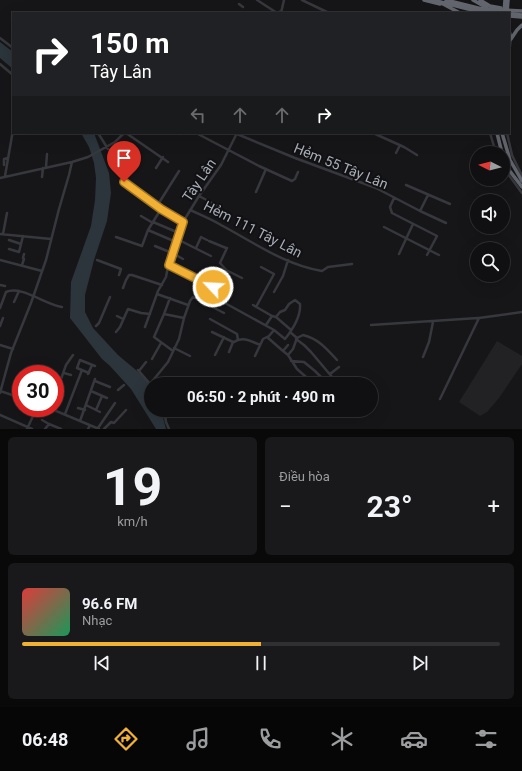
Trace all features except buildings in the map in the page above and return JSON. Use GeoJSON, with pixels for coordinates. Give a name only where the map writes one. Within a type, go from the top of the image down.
{"type":"FeatureCollection","features":[{"type":"Feature","properties":{"kind":"highway"},"geometry":{"type":"LineString","coordinates":[[424,0],[468,9],[493,11],[522,10]]}},
{"type":"Feature","properties":{"kind":"highway"},"geometry":{"type":"LineString","coordinates":[[446,0],[493,11]]}},
{"type":"Feature","properties":{"kind":"highway"},"geometry":{"type":"LineString","coordinates":[[473,0],[493,11]]}},
{"type":"Feature","properties":{"kind":"highway"},"geometry":{"type":"LineString","coordinates":[[480,0],[492,6],[522,10]]}},
{"type":"Feature","properties":{"kind":"highway"},"geometry":{"type":"LineString","coordinates":[[504,12],[507,0]]}},
{"type":"Feature","properties":{"kind":"highway"},"geometry":{"type":"LineString","coordinates":[[507,0],[508,12]]}},
{"type":"Feature","properties":{"kind":"highway"},"geometry":{"type":"LineString","coordinates":[[437,2],[458,12]]}},
{"type":"Feature","properties":{"kind":"highway"},"geometry":{"type":"LineString","coordinates":[[437,2],[446,6],[473,12]]}},
{"type":"Feature","properties":{"kind":"highway"},"geometry":{"type":"LineString","coordinates":[[510,14],[522,16]]}},
{"type":"Feature","properties":{"kind":"highway"},"geometry":{"type":"LineString","coordinates":[[510,41],[522,25]]}},
{"type":"Feature","properties":{"kind":"highway"},"geometry":{"type":"LineString","coordinates":[[496,134],[501,146]]}},
{"type":"Feature","properties":{"kind":"highway"},"geometry":{"type":"LineString","coordinates":[[504,134],[504,146]]}},
{"type":"Feature","properties":{"kind":"highway"},"geometry":{"type":"LineString","coordinates":[[510,163],[522,181]]}},
{"type":"Feature","properties":{"kind":"highway"},"geometry":{"type":"LineString","coordinates":[[510,170],[522,188]]}},
{"type":"Feature","properties":{"kind":"street"},"geometry":{"type":"LineString","coordinates":[[257,0],[275,12]]}},
{"type":"Feature","properties":{"kind":"street"},"geometry":{"type":"LineString","coordinates":[[281,12],[284,0]]}},
{"type":"Feature","properties":{"kind":"street"},"geometry":{"type":"LineString","coordinates":[[302,0],[327,12]]}},
{"type":"Feature","properties":{"kind":"street"},"geometry":{"type":"LineString","coordinates":[[239,4],[243,7]]}},
{"type":"Feature","properties":{"kind":"street"},"geometry":{"type":"LineString","coordinates":[[0,38],[12,47]]}},
{"type":"Feature","properties":{"kind":"street"},"geometry":{"type":"LineString","coordinates":[[0,64],[12,74]]}},
{"type":"Feature","properties":{"kind":"street"},"geometry":{"type":"LineString","coordinates":[[5,176],[12,134]]}},
{"type":"Feature","properties":{"kind":"street"},"geometry":{"type":"LineString","coordinates":[[99,134],[107,148]]}},
{"type":"Feature","properties":{"kind":"street"},"geometry":{"type":"LineString","coordinates":[[0,178],[72,162],[90,156],[102,148],[107,148],[124,134]]}},
{"type":"Feature","properties":{"kind":"street"},"geometry":{"type":"LineString","coordinates":[[127,134],[168,162]]}},
{"type":"Feature","properties":{"kind":"street"},"geometry":{"type":"LineString","coordinates":[[198,134],[292,181],[295,180],[298,172]]}},
{"type":"Feature","properties":{"kind":"street","name":"Tây Lân"},"geometry":{"type":"LineString","coordinates":[[145,328],[157,294],[166,277],[172,253],[183,222],[221,165],[237,134]]}},
{"type":"Feature","properties":{"kind":"street","name":"Hẻm 55 Tây Lân"},"geometry":{"type":"LineString","coordinates":[[239,134],[295,158],[376,188],[446,223]]}},
{"type":"Feature","properties":{"kind":"street"},"geometry":{"type":"LineString","coordinates":[[374,134],[417,155]]}},
{"type":"Feature","properties":{"kind":"street"},"geometry":{"type":"LineString","coordinates":[[490,134],[494,146]]}},
{"type":"Feature","properties":{"kind":"street"},"geometry":{"type":"LineString","coordinates":[[504,134],[522,176]]}},
{"type":"Feature","properties":{"kind":"street"},"geometry":{"type":"LineString","coordinates":[[396,154],[400,146]]}},
{"type":"Feature","properties":{"kind":"street"},"geometry":{"type":"LineString","coordinates":[[42,177],[47,154]]}},
{"type":"Feature","properties":{"kind":"street"},"geometry":{"type":"LineString","coordinates":[[4,164],[4,159],[8,158]]}},
{"type":"Feature","properties":{"kind":"street"},"geometry":{"type":"LineString","coordinates":[[156,168],[163,158]]}},
{"type":"Feature","properties":{"kind":"street"},"geometry":{"type":"LineString","coordinates":[[12,395],[0,392],[1,380],[34,296],[72,162]]}},
{"type":"Feature","properties":{"kind":"street"},"geometry":{"type":"LineString","coordinates":[[256,192],[266,169]]}},
{"type":"Feature","properties":{"kind":"street"},"geometry":{"type":"LineString","coordinates":[[157,206],[179,171]]}},
{"type":"Feature","properties":{"kind":"street"},"geometry":{"type":"LineString","coordinates":[[510,177],[522,193]]}},
{"type":"Feature","properties":{"kind":"street"},"geometry":{"type":"LineString","coordinates":[[124,182],[161,209],[183,222]]}},
{"type":"Feature","properties":{"kind":"street"},"geometry":{"type":"LineString","coordinates":[[406,185],[450,204]]}},
{"type":"Feature","properties":{"kind":"street"},"geometry":{"type":"LineString","coordinates":[[420,211],[428,195]]}},
{"type":"Feature","properties":{"kind":"street"},"geometry":{"type":"LineString","coordinates":[[199,196],[218,206]]}},
{"type":"Feature","properties":{"kind":"street"},"geometry":{"type":"LineString","coordinates":[[394,198],[390,211],[437,236],[428,255]]}},
{"type":"Feature","properties":{"kind":"street"},"geometry":{"type":"LineString","coordinates":[[116,237],[142,246],[148,230],[161,209]]}},
{"type":"Feature","properties":{"kind":"street","name":"Hẻm 111 Tây Lân"},"geometry":{"type":"LineString","coordinates":[[190,210],[288,260],[322,271],[328,267],[352,264]]}},
{"type":"Feature","properties":{"kind":"street"},"geometry":{"type":"LineString","coordinates":[[7,213],[2,234],[51,239]]}},
{"type":"Feature","properties":{"kind":"street"},"geometry":{"type":"LineString","coordinates":[[141,216],[179,233]]}},
{"type":"Feature","properties":{"kind":"street"},"geometry":{"type":"LineString","coordinates":[[399,254],[413,224]]}},
{"type":"Feature","properties":{"kind":"street"},"geometry":{"type":"LineString","coordinates":[[384,227],[439,255]]}},
{"type":"Feature","properties":{"kind":"street"},"geometry":{"type":"LineString","coordinates":[[148,230],[177,240],[211,256]]}},
{"type":"Feature","properties":{"kind":"street"},"geometry":{"type":"LineString","coordinates":[[9,249],[18,252],[23,236]]}},
{"type":"Feature","properties":{"kind":"street"},"geometry":{"type":"LineString","coordinates":[[196,248],[201,237],[227,248],[220,263],[228,272],[242,278]]}},
{"type":"Feature","properties":{"kind":"street"},"geometry":{"type":"LineString","coordinates":[[9,240],[21,244]]}},
{"type":"Feature","properties":{"kind":"street"},"geometry":{"type":"LineString","coordinates":[[155,246],[183,259]]}},
{"type":"Feature","properties":{"kind":"street"},"geometry":{"type":"LineString","coordinates":[[22,265],[24,254]]}},
{"type":"Feature","properties":{"kind":"street"},"geometry":{"type":"LineString","coordinates":[[0,260],[42,271]]}},
{"type":"Feature","properties":{"kind":"street"},"geometry":{"type":"LineString","coordinates":[[97,260],[121,269],[119,275]]}},
{"type":"Feature","properties":{"kind":"street"},"geometry":{"type":"LineString","coordinates":[[274,292],[283,276],[288,260]]}},
{"type":"Feature","properties":{"kind":"street"},"geometry":{"type":"LineString","coordinates":[[169,265],[213,287],[219,286],[228,272]]}},
{"type":"Feature","properties":{"kind":"street"},"geometry":{"type":"LineString","coordinates":[[261,267],[274,274],[254,306],[276,317],[291,331],[296,339],[305,346],[333,377]]}},
{"type":"Feature","properties":{"kind":"street"},"geometry":{"type":"LineString","coordinates":[[209,285],[216,270]]}},
{"type":"Feature","properties":{"kind":"street"},"geometry":{"type":"LineString","coordinates":[[123,288],[129,275],[162,285]]}},
{"type":"Feature","properties":{"kind":"street"},"geometry":{"type":"LineString","coordinates":[[195,279],[194,288],[266,325],[285,339],[300,314],[300,304],[295,300],[288,304],[285,310],[280,312],[276,317]]}},
{"type":"Feature","properties":{"kind":"street"},"geometry":{"type":"LineString","coordinates":[[0,285],[5,286]]}},
{"type":"Feature","properties":{"kind":"street"},"geometry":{"type":"LineString","coordinates":[[0,308],[6,292],[12,290],[34,296],[49,304],[62,307]]}},
{"type":"Feature","properties":{"kind":"street"},"geometry":{"type":"LineString","coordinates":[[14,302],[19,291]]}},
{"type":"Feature","properties":{"kind":"street"},"geometry":{"type":"LineString","coordinates":[[157,294],[188,305]]}},
{"type":"Feature","properties":{"kind":"street"},"geometry":{"type":"LineString","coordinates":[[96,326],[99,323],[110,297]]}},
{"type":"Feature","properties":{"kind":"street"},"geometry":{"type":"LineString","coordinates":[[157,377],[164,368],[179,339],[188,305],[194,297],[224,313]]}},
{"type":"Feature","properties":{"kind":"street"},"geometry":{"type":"LineString","coordinates":[[170,298],[154,337],[161,343],[190,356]]}},
{"type":"Feature","properties":{"kind":"street"},"geometry":{"type":"LineString","coordinates":[[116,332],[118,331],[128,309],[150,314]]}},
{"type":"Feature","properties":{"kind":"street"},"geometry":{"type":"LineString","coordinates":[[372,325],[433,322],[522,312]]}},
{"type":"Feature","properties":{"kind":"street"},"geometry":{"type":"LineString","coordinates":[[164,314],[184,318]]}},
{"type":"Feature","properties":{"kind":"street"},"geometry":{"type":"LineString","coordinates":[[117,316],[123,319]]}},
{"type":"Feature","properties":{"kind":"street"},"geometry":{"type":"LineString","coordinates":[[266,325],[272,316]]}},
{"type":"Feature","properties":{"kind":"street"},"geometry":{"type":"LineString","coordinates":[[0,326],[3,318]]}},
{"type":"Feature","properties":{"kind":"street"},"geometry":{"type":"LineString","coordinates":[[440,399],[479,318]]}},
{"type":"Feature","properties":{"kind":"street"},"geometry":{"type":"LineString","coordinates":[[210,319],[237,334],[238,340]]}},
{"type":"Feature","properties":{"kind":"street"},"geometry":{"type":"LineString","coordinates":[[423,358],[429,344],[433,322]]}},
{"type":"Feature","properties":{"kind":"street"},"geometry":{"type":"LineString","coordinates":[[255,356],[263,339],[274,330]]}},
{"type":"Feature","properties":{"kind":"street"},"geometry":{"type":"LineString","coordinates":[[212,332],[234,342]]}},
{"type":"Feature","properties":{"kind":"street"},"geometry":{"type":"LineString","coordinates":[[288,355],[293,349],[296,339],[303,335],[319,342],[338,360]]}},
{"type":"Feature","properties":{"kind":"street"},"geometry":{"type":"LineString","coordinates":[[215,355],[224,337]]}},
{"type":"Feature","properties":{"kind":"street"},"geometry":{"type":"LineString","coordinates":[[267,337],[288,355],[291,361],[306,377]]}},
{"type":"Feature","properties":{"kind":"street"},"geometry":{"type":"LineString","coordinates":[[230,352],[234,342],[238,340],[245,339],[260,345]]}},
{"type":"Feature","properties":{"kind":"street"},"geometry":{"type":"LineString","coordinates":[[152,359],[161,343]]}},
{"type":"Feature","properties":{"kind":"street"},"geometry":{"type":"LineString","coordinates":[[0,345],[13,349]]}},
{"type":"Feature","properties":{"kind":"street"},"geometry":{"type":"LineString","coordinates":[[283,351],[288,346]]}},
{"type":"Feature","properties":{"kind":"street"},"geometry":{"type":"LineString","coordinates":[[71,375],[64,373],[69,359],[73,355]]}},
{"type":"Feature","properties":{"kind":"street"},"geometry":{"type":"LineString","coordinates":[[80,360],[93,366],[88,374],[82,370],[77,367],[80,360]]}},
{"type":"Feature","properties":{"kind":"street"},"geometry":{"type":"LineString","coordinates":[[291,361],[304,362],[321,377]]}},
{"type":"Feature","properties":{"kind":"street"},"geometry":{"type":"LineString","coordinates":[[145,377],[139,370],[146,362]]}},
{"type":"Feature","properties":{"kind":"street"},"geometry":{"type":"LineString","coordinates":[[331,374],[339,367]]}},
{"type":"Feature","properties":{"kind":"street"},"geometry":{"type":"LineString","coordinates":[[82,370],[65,414],[98,429],[115,403]]}},
{"type":"Feature","properties":{"kind":"street"},"geometry":{"type":"LineString","coordinates":[[80,421],[95,380],[110,387]]}},
{"type":"Feature","properties":{"kind":"street"},"geometry":{"type":"LineString","coordinates":[[118,390],[124,385]]}},
{"type":"Feature","properties":{"kind":"street"},"geometry":{"type":"LineString","coordinates":[[92,391],[107,398]]}},
{"type":"Feature","properties":{"kind":"street"},"geometry":{"type":"LineString","coordinates":[[96,410],[102,396]]}},
{"type":"Feature","properties":{"kind":"street"},"geometry":{"type":"LineString","coordinates":[[86,405],[100,412]]}},
{"type":"Feature","properties":{"kind":"street"},"geometry":{"type":"LineString","coordinates":[[78,408],[84,410]]}},
{"type":"Feature","properties":{"kind":"street"},"geometry":{"type":"LineString","coordinates":[[104,429],[111,422],[114,423],[126,410]]}},
{"type":"Feature","properties":{"kind":"street"},"geometry":{"type":"LineString","coordinates":[[0,415],[32,429]]}},
{"type":"Feature","properties":{"kind":"street"},"geometry":{"type":"LineString","coordinates":[[27,428],[33,417]]}},
{"type":"Feature","properties":{"kind":"street"},"geometry":{"type":"LineString","coordinates":[[165,417],[169,429]]}},
{"type":"Feature","properties":{"kind":"street"},"geometry":{"type":"LineString","coordinates":[[42,420],[61,429]]}},
{"type":"Feature","properties":{"kind":"street"},"geometry":{"type":"LineString","coordinates":[[45,429],[49,424]]}},
{"type":"Feature","properties":{"kind":"street"},"geometry":{"type":"LineString","coordinates":[[89,429],[91,425]]}},
{"type":"Feature","properties":{"kind":"shaded area"},"geometry":{"type":"Polygon","coordinates":[[[0,42],[12,51],[12,68],[0,58],[0,42]]]}},
{"type":"Feature","properties":{"kind":"shaded area"},"geometry":{"type":"Polygon","coordinates":[[[82,134],[94,134],[109,173],[111,193],[107,221],[94,260],[85,295],[85,312],[93,328],[118,355],[144,377],[144,410],[131,389],[102,359],[70,318],[71,282],[91,226],[95,200],[96,178],[94,163],[89,147],[82,134]]]}},
{"type":"Feature","properties":{"kind":"shaded area"},"geometry":{"type":"Polygon","coordinates":[[[497,341],[522,356],[522,364],[499,398],[487,412],[480,416],[459,402],[497,341]]]}},
{"type":"Feature","properties":{"kind":"shaded area"},"geometry":{"type":"Polygon","coordinates":[[[148,417],[163,417],[166,429],[156,429],[148,417]]]}},
{"type":"Feature","properties":{"kind":"route"},"geometry":{"type":"LineString","coordinates":[[124,182],[161,209],[183,222],[169,261],[169,265],[202,283],[213,287]]}}]}
